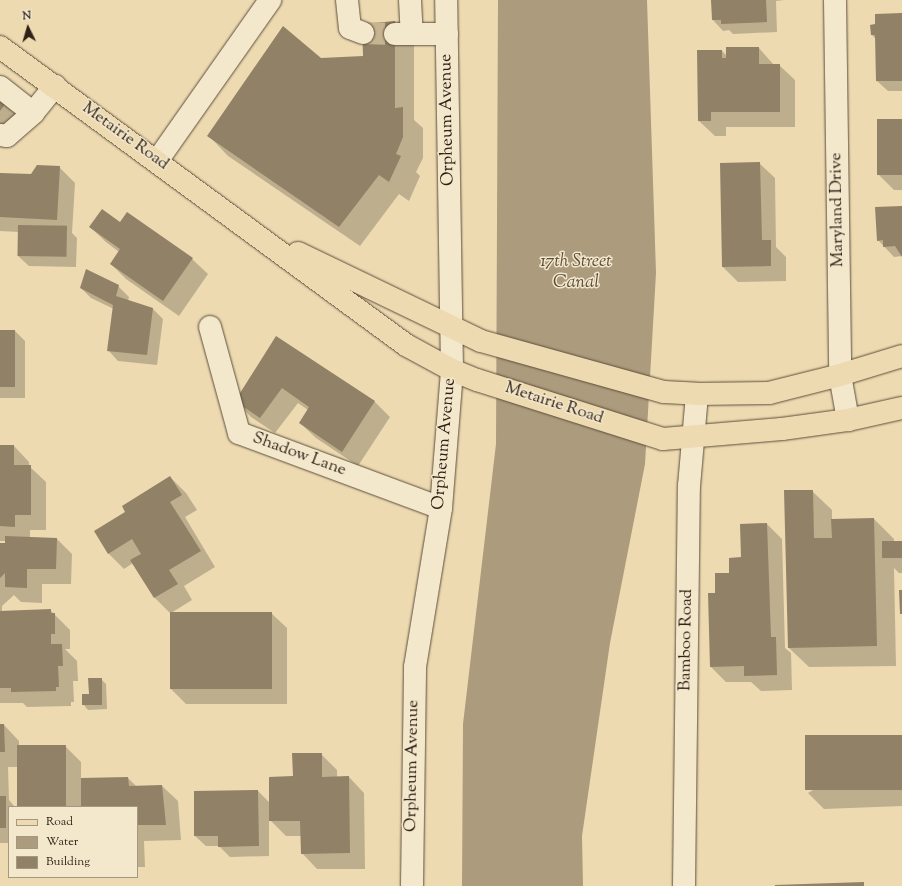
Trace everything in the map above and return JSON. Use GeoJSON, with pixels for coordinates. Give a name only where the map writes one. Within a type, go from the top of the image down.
{"type":"FeatureCollection","features":[{"type":"Feature","properties":{"kind":"main road","name":"Metairie Road"},"geometry":{"type":"LineString","coordinates":[[0,47],[158,161],[406,346],[452,370],[477,380],[663,439],[782,428],[848,420],[902,408]]}},
{"type":"Feature","properties":{"kind":"main road","name":"Metairie Road"},"geometry":{"type":"LineString","coordinates":[[249,229],[451,329],[481,341],[664,392],[697,394],[769,393],[840,375],[902,356]]}},
{"type":"Feature","properties":{"kind":"street"},"geometry":{"type":"LineString","coordinates":[[158,161],[270,0]]}},
{"type":"Feature","properties":{"kind":"street"},"geometry":{"type":"LineString","coordinates":[[348,0],[350,28],[363,33]]}},
{"type":"Feature","properties":{"kind":"street"},"geometry":{"type":"LineString","coordinates":[[410,0],[403,34],[447,34]]}},
{"type":"Feature","properties":{"kind":"street","name":"Orpheum Avenue"},"geometry":{"type":"LineString","coordinates":[[412,886],[415,667],[441,508],[452,370],[446,0]]}},
{"type":"Feature","properties":{"kind":"street","name":"Maryland Drive"},"geometry":{"type":"LineString","coordinates":[[835,0],[840,375],[848,420]]}},
{"type":"Feature","properties":{"kind":"street"},"geometry":{"type":"LineString","coordinates":[[2,134],[34,113],[55,86]]}},
{"type":"Feature","properties":{"kind":"street"},"geometry":{"type":"LineString","coordinates":[[0,87],[34,113]]}},
{"type":"Feature","properties":{"kind":"street","name":"Shadow Lane"},"geometry":{"type":"LineString","coordinates":[[210,327],[239,433],[441,508]]}},
{"type":"Feature","properties":{"kind":"street","name":"Bamboo Road"},"geometry":{"type":"LineString","coordinates":[[684,886],[689,486],[692,436],[697,394]]}},
{"type":"Feature","properties":{"kind":"water","name":"17th Street Canal"},"geometry":{"type":"Polygon","coordinates":[[[498,0],[647,0],[656,273],[645,464],[610,643],[582,836],[583,886],[462,886],[463,724],[496,444],[498,0]]]}},
{"type":"Feature","properties":{"kind":"building"},"geometry":{"type":"Polygon","coordinates":[[[711,0],[766,0],[767,22],[721,24],[721,20],[712,20],[711,0]]]}},
{"type":"Feature","properties":{"kind":"building"},"geometry":{"type":"Polygon","coordinates":[[[902,13],[902,81],[876,81],[875,35],[871,35],[870,25],[875,24],[875,14],[902,13]]]}},
{"type":"Feature","properties":{"kind":"building"},"geometry":{"type":"Polygon","coordinates":[[[395,21],[395,108],[403,107],[403,137],[396,154],[401,156],[389,182],[379,175],[339,227],[207,136],[283,26],[321,58],[363,56],[362,24],[395,21]]]}},
{"type":"Feature","properties":{"kind":"building"},"geometry":{"type":"Polygon","coordinates":[[[726,47],[759,47],[759,64],[780,64],[780,112],[711,112],[711,121],[698,121],[697,50],[722,50],[722,58],[726,58],[726,47]]]}},
{"type":"Feature","properties":{"kind":"building"},"geometry":{"type":"Polygon","coordinates":[[[0,99],[6,103],[0,111],[0,99]]]}},
{"type":"Feature","properties":{"kind":"building"},"geometry":{"type":"Polygon","coordinates":[[[877,119],[902,119],[902,175],[877,175],[877,119]]]}},
{"type":"Feature","properties":{"kind":"building"},"geometry":{"type":"Polygon","coordinates":[[[760,162],[762,240],[771,240],[771,266],[722,267],[720,163],[760,162]]]}},
{"type":"Feature","properties":{"kind":"building"},"geometry":{"type":"Polygon","coordinates":[[[37,165],[60,166],[57,220],[0,217],[0,173],[31,174],[37,165]]]}},
{"type":"Feature","properties":{"kind":"building"},"geometry":{"type":"Polygon","coordinates":[[[902,206],[902,257],[895,246],[883,247],[883,240],[877,241],[875,207],[902,206]]]}},
{"type":"Feature","properties":{"kind":"building"},"geometry":{"type":"Polygon","coordinates":[[[102,209],[120,222],[127,212],[193,258],[163,301],[110,264],[120,249],[89,227],[102,209]]]}},
{"type":"Feature","properties":{"kind":"building"},"geometry":{"type":"Polygon","coordinates":[[[18,225],[67,226],[66,257],[17,256],[18,225]]]}},
{"type":"Feature","properties":{"kind":"building"},"geometry":{"type":"Polygon","coordinates":[[[86,269],[119,285],[116,296],[153,308],[147,355],[107,351],[113,305],[80,288],[86,269]]]}},
{"type":"Feature","properties":{"kind":"building"},"geometry":{"type":"Polygon","coordinates":[[[0,330],[15,330],[15,387],[0,387],[0,330]]]}},
{"type":"Feature","properties":{"kind":"building"},"geometry":{"type":"Polygon","coordinates":[[[276,336],[375,401],[342,452],[299,423],[309,407],[282,388],[260,418],[235,401],[276,336]]]}},
{"type":"Feature","properties":{"kind":"building"},"geometry":{"type":"Polygon","coordinates":[[[0,445],[14,445],[14,465],[31,465],[31,515],[15,515],[15,527],[0,526],[0,445]]]}},
{"type":"Feature","properties":{"kind":"building"},"geometry":{"type":"Polygon","coordinates":[[[170,476],[182,495],[170,502],[201,551],[169,570],[178,584],[154,598],[130,560],[141,554],[132,539],[108,554],[94,531],[125,512],[122,506],[170,476]]]}},
{"type":"Feature","properties":{"kind":"building"},"geometry":{"type":"Polygon","coordinates":[[[784,490],[813,490],[814,538],[832,538],[831,519],[874,518],[877,646],[788,648],[784,490]]]}},
{"type":"Feature","properties":{"kind":"building"},"geometry":{"type":"Polygon","coordinates":[[[767,523],[771,637],[776,637],[777,675],[744,676],[744,666],[710,667],[708,593],[715,593],[715,573],[729,573],[729,558],[741,557],[740,524],[767,523]]]}},
{"type":"Feature","properties":{"kind":"building"},"geometry":{"type":"Polygon","coordinates":[[[5,536],[57,538],[56,569],[27,569],[27,588],[5,587],[5,573],[0,578],[0,543],[5,543],[5,536]]]}},
{"type":"Feature","properties":{"kind":"building"},"geometry":{"type":"Polygon","coordinates":[[[882,541],[902,541],[902,558],[882,558],[882,541]]]}},
{"type":"Feature","properties":{"kind":"building"},"geometry":{"type":"Polygon","coordinates":[[[899,590],[902,590],[902,614],[900,614],[899,590]]]}},
{"type":"Feature","properties":{"kind":"building"},"geometry":{"type":"Polygon","coordinates":[[[51,609],[51,613],[55,613],[55,634],[51,634],[51,644],[62,644],[63,666],[58,666],[59,687],[56,687],[56,691],[11,692],[11,688],[0,688],[0,611],[51,609]]]}},
{"type":"Feature","properties":{"kind":"building"},"geometry":{"type":"Polygon","coordinates":[[[170,612],[272,612],[272,689],[170,689],[170,612]]]}},
{"type":"Feature","properties":{"kind":"building"},"geometry":{"type":"Polygon","coordinates":[[[88,678],[102,678],[102,705],[82,705],[82,694],[89,694],[88,678]]]}},
{"type":"Feature","properties":{"kind":"building"},"geometry":{"type":"Polygon","coordinates":[[[0,724],[4,724],[5,752],[0,752],[0,724]]]}},
{"type":"Feature","properties":{"kind":"building"},"geometry":{"type":"Polygon","coordinates":[[[805,735],[902,735],[902,790],[805,790],[805,735]]]}},
{"type":"Feature","properties":{"kind":"building"},"geometry":{"type":"Polygon","coordinates":[[[17,745],[66,745],[66,806],[17,806],[17,745]]]}},
{"type":"Feature","properties":{"kind":"building"},"geometry":{"type":"Polygon","coordinates":[[[292,753],[322,753],[322,777],[349,776],[350,853],[301,854],[300,821],[269,821],[269,777],[293,776],[292,753]]]}},
{"type":"Feature","properties":{"kind":"building"},"geometry":{"type":"Polygon","coordinates":[[[128,777],[129,786],[162,785],[166,825],[138,825],[138,806],[81,806],[81,778],[128,777]]]}},
{"type":"Feature","properties":{"kind":"building"},"geometry":{"type":"Polygon","coordinates":[[[258,790],[259,846],[218,847],[218,836],[194,836],[194,791],[258,790]]]}},
{"type":"Feature","properties":{"kind":"building"},"geometry":{"type":"Polygon","coordinates":[[[0,796],[6,796],[6,828],[0,828],[0,796]]]}},
{"type":"Feature","properties":{"kind":"building"},"geometry":{"type":"Polygon","coordinates":[[[864,882],[864,886],[775,886],[775,885],[864,882]]]}},
{"type":"Feature","properties":{"kind":"tunnel"},"geometry":{"type":"LineString","coordinates":[[363,33],[395,34]]}}]}
